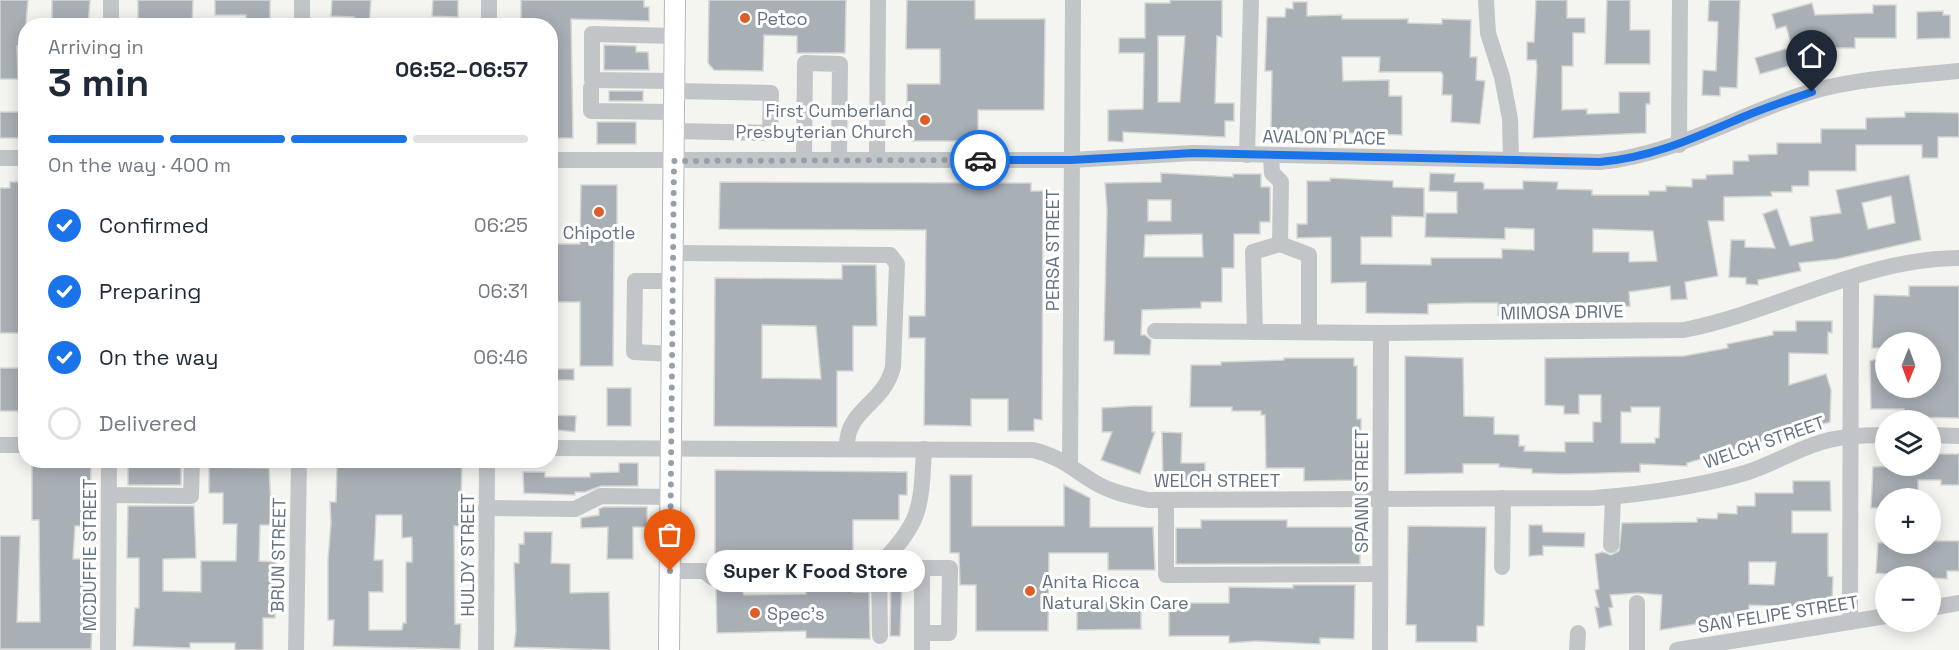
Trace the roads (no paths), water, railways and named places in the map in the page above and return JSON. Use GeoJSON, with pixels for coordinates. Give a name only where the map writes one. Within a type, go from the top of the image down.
{"type":"FeatureCollection","features":[{"type":"Feature","properties":{"kind":"main road"},"geometry":{"type":"LineString","coordinates":[[669,650],[675,0]]}},
{"type":"Feature","properties":{"kind":"street"},"geometry":{"type":"LineString","coordinates":[[111,0],[111,18]]}},
{"type":"Feature","properties":{"kind":"street"},"geometry":{"type":"LineString","coordinates":[[302,0],[302,18]]}},
{"type":"Feature","properties":{"kind":"street"},"geometry":{"type":"LineString","coordinates":[[489,0],[489,18]]}},
{"type":"Feature","properties":{"kind":"street"},"geometry":{"type":"LineString","coordinates":[[877,160],[878,0]]}},
{"type":"Feature","properties":{"kind":"street","name":"PERSA STREET"},"geometry":{"type":"LineString","coordinates":[[1070,464],[1073,0]]}},
{"type":"Feature","properties":{"kind":"street"},"geometry":{"type":"LineString","coordinates":[[1247,155],[1251,0]]}},
{"type":"Feature","properties":{"kind":"street"},"geometry":{"type":"LineString","coordinates":[[1486,0],[1488,33],[1502,77],[1510,119],[1511,160]]}},
{"type":"Feature","properties":{"kind":"street"},"geometry":{"type":"LineString","coordinates":[[1679,145],[1680,0]]}},
{"type":"Feature","properties":{"kind":"street"},"geometry":{"type":"LineString","coordinates":[[591,88],[591,111],[770,133],[771,93],[592,80],[592,34],[675,36]]}},
{"type":"Feature","properties":{"kind":"street"},"geometry":{"type":"LineString","coordinates":[[804,160],[805,63],[840,64],[839,160]]}},
{"type":"Feature","properties":{"kind":"street","name":"AVALON PLACE"},"geometry":{"type":"LineString","coordinates":[[558,160],[1071,160],[1193,153],[1600,162],[1631,159],[1679,145],[1746,116],[1812,92],[1891,78],[1959,70]]}},
{"type":"Feature","properties":{"kind":"street"},"geometry":{"type":"LineString","coordinates":[[1271,155],[1272,173],[1281,182],[1280,244]]}},
{"type":"Feature","properties":{"kind":"street"},"geometry":{"type":"LineString","coordinates":[[0,158],[18,158]]}},
{"type":"Feature","properties":{"kind":"street"},"geometry":{"type":"LineString","coordinates":[[1255,332],[1253,252],[1280,244],[1309,255],[1310,332]]}},
{"type":"Feature","properties":{"kind":"street"},"geometry":{"type":"LineString","coordinates":[[673,252],[890,255],[897,264],[893,368],[890,381],[848,427],[847,449]]}},
{"type":"Feature","properties":{"kind":"street","name":"MIMOSA DRIVE"},"geometry":{"type":"LineString","coordinates":[[1155,331],[1381,333],[1684,330],[1722,322],[1851,278],[1904,265],[1959,258]]}},
{"type":"Feature","properties":{"kind":"street"},"geometry":{"type":"LineString","coordinates":[[1850,622],[1851,278]]}},
{"type":"Feature","properties":{"kind":"street"},"geometry":{"type":"LineString","coordinates":[[672,354],[634,352],[634,281],[673,281]]}},
{"type":"Feature","properties":{"kind":"street","name":"SPANN STREET"},"geometry":{"type":"LineString","coordinates":[[1380,650],[1381,333]]}},
{"type":"Feature","properties":{"kind":"street","name":"WELCH STREET"},"geometry":{"type":"LineString","coordinates":[[558,448],[1033,450],[1052,455],[1070,464],[1095,483],[1128,496],[1166,501],[1503,498],[1653,493],[1748,472],[1814,444],[1851,435],[1875,435]]}},
{"type":"Feature","properties":{"kind":"street"},"geometry":{"type":"LineString","coordinates":[[1941,435],[1959,436]]}},
{"type":"Feature","properties":{"kind":"street"},"geometry":{"type":"LineString","coordinates":[[0,445],[18,445]]}},
{"type":"Feature","properties":{"kind":"street"},"geometry":{"type":"LineString","coordinates":[[880,636],[879,565],[904,540],[921,505],[924,449]]}},
{"type":"Feature","properties":{"kind":"street","name":"MCDUFFIE STREET"},"geometry":{"type":"LineString","coordinates":[[108,650],[109,468]]}},
{"type":"Feature","properties":{"kind":"street"},"geometry":{"type":"LineString","coordinates":[[109,495],[191,496],[192,468]]}},
{"type":"Feature","properties":{"kind":"street","name":"BRUN STREET"},"geometry":{"type":"LineString","coordinates":[[296,650],[299,468]]}},
{"type":"Feature","properties":{"kind":"street","name":"HULDY STREET"},"geometry":{"type":"LineString","coordinates":[[486,650],[487,468]]}},
{"type":"Feature","properties":{"kind":"street"},"geometry":{"type":"LineString","coordinates":[[486,508],[575,509],[601,496],[671,497]]}},
{"type":"Feature","properties":{"kind":"street"},"geometry":{"type":"LineString","coordinates":[[1611,545],[1613,496]]}},
{"type":"Feature","properties":{"kind":"street"},"geometry":{"type":"LineString","coordinates":[[1502,567],[1503,498]]}},
{"type":"Feature","properties":{"kind":"street"},"geometry":{"type":"LineString","coordinates":[[1166,501],[1166,575],[1380,574]]}},
{"type":"Feature","properties":{"kind":"street"},"geometry":{"type":"LineString","coordinates":[[670,571],[704,571],[713,578],[774,578]]}},
{"type":"Feature","properties":{"kind":"street"},"geometry":{"type":"LineString","coordinates":[[1637,603],[1637,650]]}},
{"type":"Feature","properties":{"kind":"street"},"geometry":{"type":"LineString","coordinates":[[1941,606],[1959,603]]}},
{"type":"Feature","properties":{"kind":"street","name":"SAN FELIPE STREET"},"geometry":{"type":"LineString","coordinates":[[1677,650],[1875,618]]}},
{"type":"Feature","properties":{"kind":"place","name":"Petco"},"geometry":{"type":"Point","coordinates":[745,18]}},
{"type":"Feature","properties":{"kind":"place","name":"First Cumberland Presbyterian Church"},"geometry":{"type":"Point","coordinates":[925,120]}},
{"type":"Feature","properties":{"kind":"place","name":"Chipotle"},"geometry":{"type":"Point","coordinates":[599,212]}},
{"type":"Feature","properties":{"kind":"place","name":"Super K Food Store"},"geometry":{"type":"Point","coordinates":[670,571]}},
{"type":"Feature","properties":{"kind":"place","name":"Anita Ricca Natural Skin Care"},"geometry":{"type":"Point","coordinates":[1030,591]}},
{"type":"Feature","properties":{"kind":"place","name":"Spec's"},"geometry":{"type":"Point","coordinates":[755,613]}}]}
